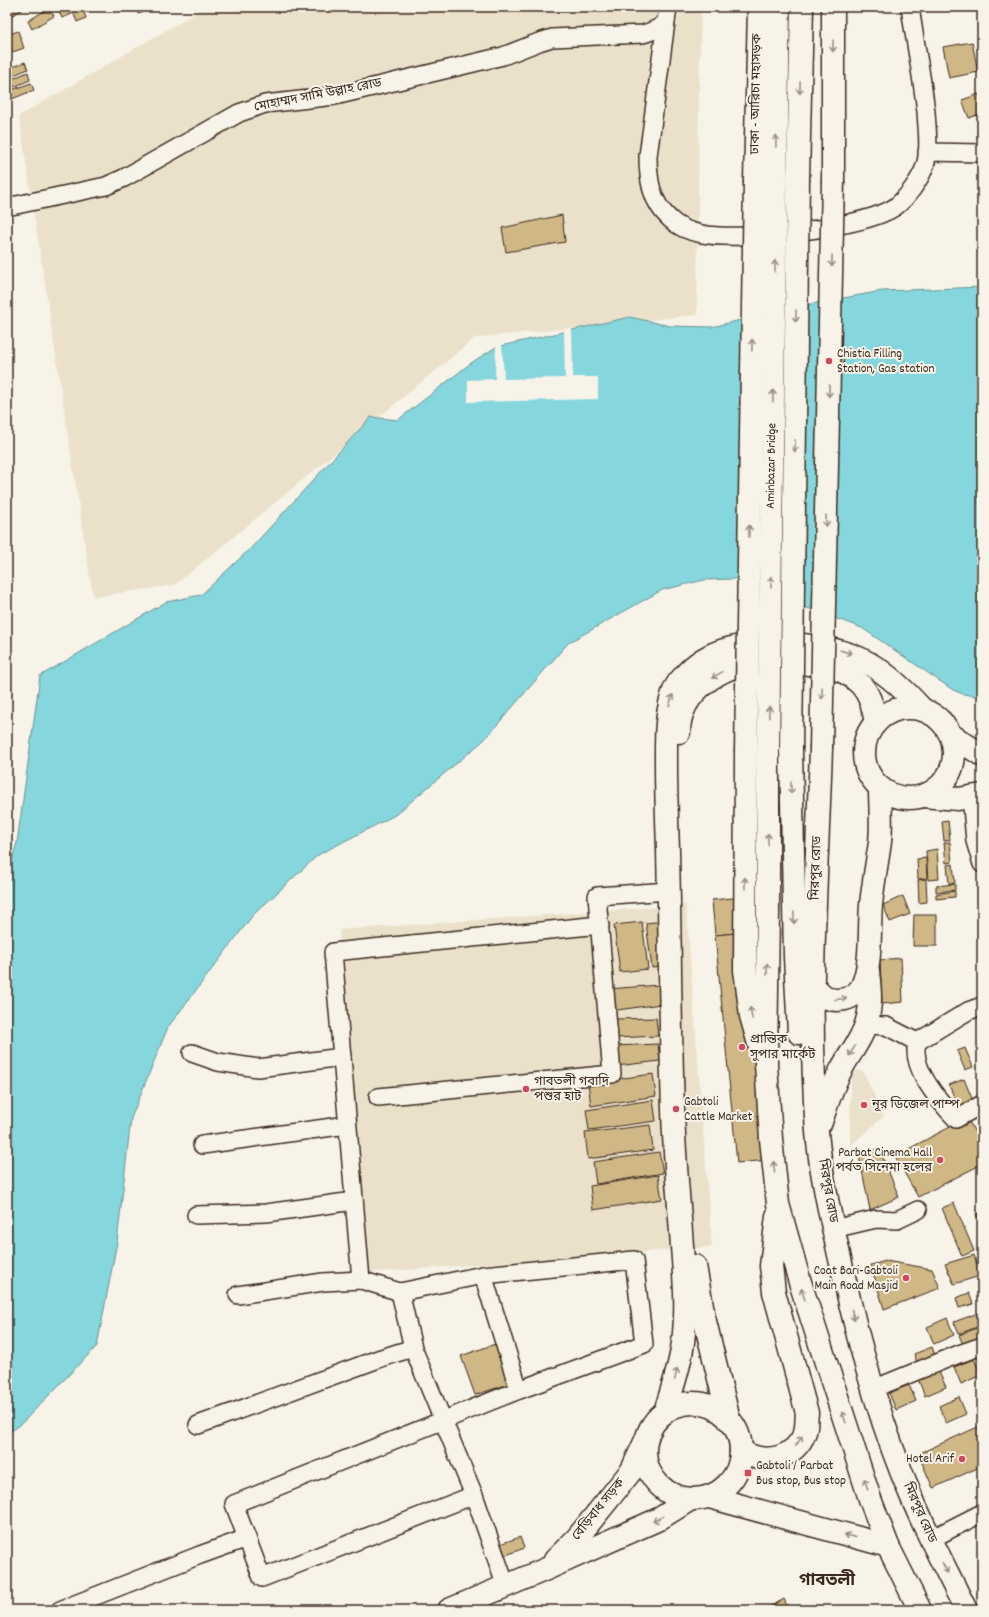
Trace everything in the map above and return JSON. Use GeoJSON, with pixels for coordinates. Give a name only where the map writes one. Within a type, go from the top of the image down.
{"type":"FeatureCollection","features":[{"type":"Feature","properties":{"kind":"highway","name":"ঢাকা - আরিচা মহাসড়ক"},"geometry":{"type":"LineString","coordinates":[[759,7],[765,181]]}},
{"type":"Feature","properties":{"kind":"highway","name":"ঢাকা - আরিচা মহাসড়ক"},"geometry":{"type":"LineString","coordinates":[[765,181],[779,7]]}},
{"type":"Feature","properties":{"kind":"highway","name":"Aminbazar Bridge"},"geometry":{"type":"LineString","coordinates":[[802,7],[798,179],[791,749],[795,957],[803,1082],[818,1134]]}},
{"type":"Feature","properties":{"kind":"highway","name":"মিরপুর রোড"},"geometry":{"type":"LineString","coordinates":[[832,7],[833,180],[821,748],[813,986],[813,1069],[818,1134],[824,1186],[833,1229],[851,1310],[873,1389],[890,1443],[911,1497],[966,1610]]}},
{"type":"Feature","properties":{"kind":"highway","name":"Aminbazar Bridge"},"geometry":{"type":"LineString","coordinates":[[765,181],[768,751],[766,1064]]}},
{"type":"Feature","properties":{"kind":"highway","name":"Aminbazar Bridge"},"geometry":{"type":"LineString","coordinates":[[765,181],[746,752],[745,970],[751,1016],[766,1064]]}},
{"type":"Feature","properties":{"kind":"highway"},"geometry":{"type":"LineString","coordinates":[[665,1412],[676,1376],[684,1333],[685,1290],[673,1111],[666,769],[666,732],[669,707],[675,686],[695,663],[710,655],[740,645],[794,644],[846,651],[862,658],[880,668],[922,709]]}},
{"type":"Feature","properties":{"kind":"highway"},"geometry":{"type":"LineString","coordinates":[[729,1420],[704,1317],[694,1259],[687,1184],[679,722],[686,704],[696,690],[722,672],[738,666],[764,662],[783,662],[832,666],[848,674],[866,691],[876,722]]}},
{"type":"Feature","properties":{"kind":"highway"},"geometry":{"type":"LineString","coordinates":[[880,841],[900,811],[918,797],[934,791],[944,783],[954,760],[954,748],[951,736],[942,722],[930,712],[922,709],[910,708],[897,709],[885,714],[870,730],[864,750],[864,761],[870,776],[880,788],[900,798],[918,797],[958,799],[976,796]]}},
{"type":"Feature","properties":{"kind":"highway"},"geometry":{"type":"LineString","coordinates":[[951,736],[982,755]]}},
{"type":"Feature","properties":{"kind":"highway"},"geometry":{"type":"LineString","coordinates":[[818,1134],[832,1089],[841,1069],[866,1025],[870,998],[868,960],[871,906],[880,841],[880,788]]}},
{"type":"Feature","properties":{"kind":"highway"},"geometry":{"type":"LineString","coordinates":[[795,957],[813,986],[824,996],[832,1000],[849,998],[861,988],[868,960]]}},
{"type":"Feature","properties":{"kind":"highway"},"geometry":{"type":"LineString","coordinates":[[766,1064],[771,1139],[778,1204],[799,1279],[870,1499],[888,1546],[920,1610]]}},
{"type":"Feature","properties":{"kind":"highway"},"geometry":{"type":"LineString","coordinates":[[741,1451],[757,1458],[776,1458],[791,1452],[800,1442],[806,1430],[807,1413],[774,1292],[771,1266],[778,1204]]}},
{"type":"Feature","properties":{"kind":"highway"},"geometry":{"type":"LineString","coordinates":[[700,1498],[722,1489],[732,1478],[739,1465],[741,1451],[738,1434],[729,1420],[719,1411],[706,1405],[692,1403],[678,1406],[665,1412],[656,1420],[649,1431],[646,1442],[646,1459],[651,1475],[661,1487],[675,1496],[700,1498],[888,1546]]}},
{"type":"Feature","properties":{"kind":"highway","name":"বেড়িবাধ সড়ক"},"geometry":{"type":"LineString","coordinates":[[544,1570],[577,1538],[607,1502],[632,1470],[646,1442]]}},
{"type":"Feature","properties":{"kind":"highway","name":"বেড়িবাধ সড়ক"},"geometry":{"type":"LineString","coordinates":[[449,1610],[659,1519],[700,1498]]}},
{"type":"Feature","properties":{"kind":"street"},"geometry":{"type":"LineString","coordinates":[[667,15],[648,156],[648,175],[652,193],[659,207],[670,220],[686,229],[703,234],[724,236],[759,235],[816,229],[853,223],[875,216],[894,207],[907,195],[925,166],[927,152],[927,130],[923,88],[910,7]]}},
{"type":"Feature","properties":{"kind":"street","name":"মোহাম্মদ সামি উল্লাহ রোড"},"geometry":{"type":"LineString","coordinates":[[7,207],[106,186],[124,178],[239,113],[266,104],[335,96],[503,56],[552,38],[643,34],[653,31],[667,15]]}},
{"type":"Feature","properties":{"kind":"street"},"geometry":{"type":"LineString","coordinates":[[927,152],[982,153]]}},
{"type":"Feature","properties":{"kind":"street"},"geometry":{"type":"LineString","coordinates":[[976,796],[975,841],[982,864]]}},
{"type":"Feature","properties":{"kind":"street"},"geometry":{"type":"LineString","coordinates":[[378,1097],[612,1074],[597,896],[669,891]]}},
{"type":"Feature","properties":{"kind":"street"},"geometry":{"type":"LineString","coordinates":[[361,1280],[333,952],[600,925]]}},
{"type":"Feature","properties":{"kind":"street"},"geometry":{"type":"LineString","coordinates":[[982,1006],[968,1011],[917,1042],[915,1048],[922,1076],[940,1102],[956,1119],[982,1104]]}},
{"type":"Feature","properties":{"kind":"street"},"geometry":{"type":"LineString","coordinates":[[866,1025],[886,1026],[917,1042]]}},
{"type":"Feature","properties":{"kind":"street"},"geometry":{"type":"LineString","coordinates":[[192,1053],[218,1062],[258,1068],[342,1057]]}},
{"type":"Feature","properties":{"kind":"street"},"geometry":{"type":"LineString","coordinates":[[202,1145],[347,1125]]}},
{"type":"Feature","properties":{"kind":"street"},"geometry":{"type":"LineString","coordinates":[[196,1215],[266,1213],[354,1201]]}},
{"type":"Feature","properties":{"kind":"street"},"geometry":{"type":"LineString","coordinates":[[833,1229],[876,1219],[897,1220],[918,1210]]}},
{"type":"Feature","properties":{"kind":"street"},"geometry":{"type":"LineString","coordinates":[[238,1295],[323,1282],[361,1280],[400,1292],[483,1275],[634,1260],[644,1344],[519,1390],[234,1504],[262,1578],[474,1495]]}},
{"type":"Feature","properties":{"kind":"street"},"geometry":{"type":"LineString","coordinates":[[483,1275],[519,1390]]}},
{"type":"Feature","properties":{"kind":"street"},"geometry":{"type":"LineString","coordinates":[[400,1292],[413,1348],[474,1495],[506,1586]]}},
{"type":"Feature","properties":{"kind":"street"},"geometry":{"type":"LineString","coordinates":[[873,1389],[958,1354],[982,1346]]}},
{"type":"Feature","properties":{"kind":"street"},"geometry":{"type":"LineString","coordinates":[[198,1425],[381,1358],[413,1348]]}},
{"type":"Feature","properties":{"kind":"street"},"geometry":{"type":"LineString","coordinates":[[931,1539],[982,1513]]}},
{"type":"Feature","properties":{"kind":"street"},"geometry":{"type":"LineString","coordinates":[[60,1610],[247,1538]]}},
{"type":"Feature","properties":{"kind":"shaded area"},"geometry":{"type":"Polygon","coordinates":[[[206,7],[701,7],[697,315],[475,338],[175,585],[93,597],[19,116],[206,7]]]}},
{"type":"Feature","properties":{"kind":"shaded area","name":"গাবতলী গবাদি পশুর হাট"},"geometry":{"type":"Polygon","coordinates":[[[686,905],[712,1247],[365,1273],[339,930],[686,905]]]}},
{"type":"Feature","properties":{"kind":"shaded area"},"geometry":{"type":"Polygon","coordinates":[[[851,1070],[863,1071],[884,1116],[850,1146],[851,1070]]]}},
{"type":"Feature","properties":{"kind":"water"},"geometry":{"type":"Polygon","coordinates":[[[982,287],[982,697],[963,694],[953,690],[862,628],[796,604],[760,578],[704,580],[662,590],[568,643],[484,740],[395,815],[318,855],[253,915],[168,1027],[131,1118],[117,1242],[97,1346],[20,1425],[7,1434],[7,875],[17,843],[40,676],[166,602],[201,595],[252,547],[371,417],[398,420],[471,363],[496,347],[630,317],[670,326],[712,327],[794,307],[882,291],[982,287]]]}},
{"type":"Feature","properties":{"kind":"pier"},"geometry":{"type":"Polygon","coordinates":[[[572,328],[573,377],[598,377],[598,399],[468,402],[468,380],[495,379],[496,345],[502,344],[504,379],[565,378],[564,330],[572,328]]]}},
{"type":"Feature","properties":{"kind":"building"},"geometry":{"type":"Polygon","coordinates":[[[7,7],[27,7],[9,17],[7,7]]]}},
{"type":"Feature","properties":{"kind":"building"},"geometry":{"type":"Polygon","coordinates":[[[57,7],[69,7],[72,14],[62,18],[57,7]]]}},
{"type":"Feature","properties":{"kind":"building"},"geometry":{"type":"Polygon","coordinates":[[[71,7],[82,7],[86,18],[77,22],[71,7]]]}},
{"type":"Feature","properties":{"kind":"building"},"geometry":{"type":"Polygon","coordinates":[[[135,7],[144,7],[146,11],[138,14],[135,7]]]}},
{"type":"Feature","properties":{"kind":"building"},"geometry":{"type":"Polygon","coordinates":[[[49,8],[54,16],[32,29],[28,21],[49,8]]]}},
{"type":"Feature","properties":{"kind":"building"},"geometry":{"type":"Polygon","coordinates":[[[18,31],[24,48],[7,54],[7,35],[18,31]]]}},
{"type":"Feature","properties":{"kind":"building"},"geometry":{"type":"Polygon","coordinates":[[[972,42],[978,72],[949,78],[943,47],[972,42]]]}},
{"type":"Feature","properties":{"kind":"building"},"geometry":{"type":"Polygon","coordinates":[[[25,62],[28,69],[7,78],[7,69],[25,62]]]}},
{"type":"Feature","properties":{"kind":"building"},"geometry":{"type":"Polygon","coordinates":[[[28,72],[30,80],[9,89],[7,81],[28,72]]]}},
{"type":"Feature","properties":{"kind":"building"},"geometry":{"type":"Polygon","coordinates":[[[31,83],[34,90],[12,99],[9,91],[31,83]]]}},
{"type":"Feature","properties":{"kind":"building"},"geometry":{"type":"Polygon","coordinates":[[[979,94],[982,101],[982,113],[969,118],[962,100],[979,94]]]}},
{"type":"Feature","properties":{"kind":"building"},"geometry":{"type":"Polygon","coordinates":[[[562,215],[565,242],[506,252],[502,228],[562,215]]]}},
{"type":"Feature","properties":{"kind":"building"},"geometry":{"type":"Polygon","coordinates":[[[832,356],[844,356],[843,371],[832,370],[832,356]]]}},
{"type":"Feature","properties":{"kind":"building"},"geometry":{"type":"Polygon","coordinates":[[[948,820],[950,840],[944,841],[942,821],[948,820]]]}},
{"type":"Feature","properties":{"kind":"building"},"geometry":{"type":"Polygon","coordinates":[[[950,842],[952,862],[946,863],[944,843],[950,842]]]}},
{"type":"Feature","properties":{"kind":"building"},"geometry":{"type":"Polygon","coordinates":[[[937,849],[939,879],[928,880],[926,851],[937,849]]]}},
{"type":"Feature","properties":{"kind":"building"},"geometry":{"type":"Polygon","coordinates":[[[926,858],[927,878],[918,879],[917,859],[926,858]]]}},
{"type":"Feature","properties":{"kind":"building"},"geometry":{"type":"Polygon","coordinates":[[[953,864],[955,883],[949,884],[947,865],[953,864]]]}},
{"type":"Feature","properties":{"kind":"building"},"geometry":{"type":"Polygon","coordinates":[[[926,879],[927,902],[919,903],[918,880],[926,879]]]}},
{"type":"Feature","properties":{"kind":"building"},"geometry":{"type":"Polygon","coordinates":[[[955,884],[955,890],[936,892],[936,886],[955,884]]]}},
{"type":"Feature","properties":{"kind":"building"},"geometry":{"type":"Polygon","coordinates":[[[955,891],[955,897],[936,899],[936,894],[955,891]]]}},
{"type":"Feature","properties":{"kind":"building"},"geometry":{"type":"Polygon","coordinates":[[[903,896],[910,914],[890,922],[883,905],[903,896]]]}},
{"type":"Feature","properties":{"kind":"building"},"geometry":{"type":"Polygon","coordinates":[[[743,897],[746,932],[715,935],[712,900],[743,897]]]}},
{"type":"Feature","properties":{"kind":"building"},"geometry":{"type":"Polygon","coordinates":[[[914,915],[937,915],[937,946],[913,946],[914,915]]]}},
{"type":"Feature","properties":{"kind":"building"},"geometry":{"type":"Polygon","coordinates":[[[665,921],[669,966],[652,968],[646,923],[665,921]]]}},
{"type":"Feature","properties":{"kind":"building"},"geometry":{"type":"Polygon","coordinates":[[[642,922],[648,969],[620,972],[614,925],[642,922]]]}},
{"type":"Feature","properties":{"kind":"building","name":"প্রান্তিক সুপার মার্কেট"},"geometry":{"type":"Polygon","coordinates":[[[746,932],[768,1160],[737,1163],[715,935],[746,932]]]}},
{"type":"Feature","properties":{"kind":"building"},"geometry":{"type":"Polygon","coordinates":[[[901,958],[903,1002],[882,1004],[880,960],[901,958]]]}},
{"type":"Feature","properties":{"kind":"building"},"geometry":{"type":"Polygon","coordinates":[[[659,985],[661,1004],[610,1011],[608,989],[659,985]]]}},
{"type":"Feature","properties":{"kind":"building"},"geometry":{"type":"Polygon","coordinates":[[[656,1018],[658,1036],[616,1038],[615,1019],[656,1018]]]}},
{"type":"Feature","properties":{"kind":"building"},"geometry":{"type":"Polygon","coordinates":[[[658,1044],[660,1061],[616,1066],[614,1046],[658,1044]]]}},
{"type":"Feature","properties":{"kind":"building"},"geometry":{"type":"Polygon","coordinates":[[[965,1048],[973,1067],[965,1070],[957,1051],[965,1048]]]}},
{"type":"Feature","properties":{"kind":"building"},"geometry":{"type":"Polygon","coordinates":[[[653,1074],[656,1096],[591,1106],[588,1083],[653,1074]]]}},
{"type":"Feature","properties":{"kind":"building"},"geometry":{"type":"Polygon","coordinates":[[[964,1079],[975,1106],[960,1111],[949,1085],[964,1079]]]}},
{"type":"Feature","properties":{"kind":"building"},"geometry":{"type":"Polygon","coordinates":[[[653,1100],[656,1121],[589,1130],[586,1110],[653,1100]]]}},
{"type":"Feature","properties":{"kind":"building","name":"Parbat Cinema Hall পর্বত সিনেমা হলের"},"geometry":{"type":"Polygon","coordinates":[[[967,1118],[982,1145],[982,1164],[918,1197],[895,1156],[967,1118]]]}},
{"type":"Feature","properties":{"kind":"building"},"geometry":{"type":"Polygon","coordinates":[[[650,1125],[653,1150],[588,1159],[585,1133],[650,1125]]]}},
{"type":"Feature","properties":{"kind":"building"},"geometry":{"type":"Polygon","coordinates":[[[879,1148],[899,1197],[870,1210],[859,1156],[879,1148]]]}},
{"type":"Feature","properties":{"kind":"building"},"geometry":{"type":"Polygon","coordinates":[[[659,1152],[663,1173],[596,1184],[593,1162],[659,1152]]]}},
{"type":"Feature","properties":{"kind":"building"},"geometry":{"type":"Polygon","coordinates":[[[658,1175],[662,1199],[593,1210],[590,1186],[658,1175]]]}},
{"type":"Feature","properties":{"kind":"building"},"geometry":{"type":"Polygon","coordinates":[[[954,1203],[974,1251],[962,1256],[942,1208],[954,1203]]]}},
{"type":"Feature","properties":{"kind":"building"},"geometry":{"type":"Polygon","coordinates":[[[982,1212],[982,1226],[976,1214],[982,1212]]]}},
{"type":"Feature","properties":{"kind":"building"},"geometry":{"type":"Polygon","coordinates":[[[974,1255],[980,1276],[954,1284],[945,1264],[974,1255]]]}},
{"type":"Feature","properties":{"kind":"building","name":"Coat Bari-Gabtoli Main Road Masjid"},"geometry":{"type":"Polygon","coordinates":[[[886,1261],[932,1269],[940,1288],[884,1309],[871,1265],[886,1261]]]}},
{"type":"Feature","properties":{"kind":"building"},"geometry":{"type":"Polygon","coordinates":[[[969,1293],[973,1304],[959,1308],[956,1298],[969,1293]]]}},
{"type":"Feature","properties":{"kind":"building"},"geometry":{"type":"Polygon","coordinates":[[[978,1313],[982,1325],[959,1334],[954,1322],[978,1313]]]}},
{"type":"Feature","properties":{"kind":"building"},"geometry":{"type":"Polygon","coordinates":[[[947,1318],[954,1335],[934,1344],[927,1327],[947,1318]]]}},
{"type":"Feature","properties":{"kind":"building"},"geometry":{"type":"Polygon","coordinates":[[[982,1326],[982,1343],[965,1349],[959,1335],[982,1326]]]}},
{"type":"Feature","properties":{"kind":"building"},"geometry":{"type":"Polygon","coordinates":[[[495,1344],[509,1384],[475,1395],[461,1356],[495,1344]]]}},
{"type":"Feature","properties":{"kind":"building"},"geometry":{"type":"Polygon","coordinates":[[[932,1347],[937,1361],[919,1368],[914,1354],[932,1347]]]}},
{"type":"Feature","properties":{"kind":"building"},"geometry":{"type":"Polygon","coordinates":[[[974,1359],[981,1375],[961,1384],[954,1367],[974,1359]]]}},
{"type":"Feature","properties":{"kind":"building"},"geometry":{"type":"Polygon","coordinates":[[[938,1370],[946,1387],[925,1396],[918,1379],[938,1370]]]}},
{"type":"Feature","properties":{"kind":"building"},"geometry":{"type":"Polygon","coordinates":[[[909,1385],[916,1401],[896,1410],[889,1393],[909,1385]]]}},
{"type":"Feature","properties":{"kind":"building"},"geometry":{"type":"Polygon","coordinates":[[[959,1397],[966,1414],[946,1423],[939,1406],[959,1397]]]}},
{"type":"Feature","properties":{"kind":"building"},"geometry":{"type":"Polygon","coordinates":[[[980,1426],[982,1432],[982,1466],[933,1488],[918,1454],[980,1426]]]}},
{"type":"Feature","properties":{"kind":"building"},"geometry":{"type":"Polygon","coordinates":[[[520,1537],[524,1548],[504,1556],[500,1544],[520,1537]]]}},
{"type":"Feature","properties":{"kind":"building"},"geometry":{"type":"Polygon","coordinates":[[[784,1599],[789,1610],[764,1610],[784,1599]]]}},
{"type":"Feature","properties":{"kind":"place","name":"Chistia Filling Station, Gas station"},"geometry":{"type":"Point","coordinates":[829,361]}},
{"type":"Feature","properties":{"kind":"place","name":"প্রান্তিক সুপার মার্কেট"},"geometry":{"type":"Point","coordinates":[742,1047]}},
{"type":"Feature","properties":{"kind":"place","name":"গাবতলী গবাদি পশুর হাট"},"geometry":{"type":"Point","coordinates":[526,1089]}},
{"type":"Feature","properties":{"kind":"place","name":"নূর ডিজেল পাম্প"},"geometry":{"type":"Point","coordinates":[864,1105]}},
{"type":"Feature","properties":{"kind":"place","name":"Gabtoli Cattle Market"},"geometry":{"type":"Point","coordinates":[676,1109]}},
{"type":"Feature","properties":{"kind":"place","name":"Parbat Cinema Hall পর্বত সিনেমা হলের"},"geometry":{"type":"Point","coordinates":[940,1160]}},
{"type":"Feature","properties":{"kind":"place","name":"Coat Bari-Gabtoli Main Road Masjid"},"geometry":{"type":"Point","coordinates":[906,1278]}},
{"type":"Feature","properties":{"kind":"place","name":"Hotel Arif"},"geometry":{"type":"Point","coordinates":[962,1459]}},
{"type":"Feature","properties":{"kind":"place","name":"Gabtoli / Parbat Bus stop, Bus stop"},"geometry":{"type":"Point","coordinates":[748,1473]}},
{"type":"Feature","properties":{"kind":"district","name":"গাবতলী"},"geometry":{"type":"Point","coordinates":[827,1582]}}]}
